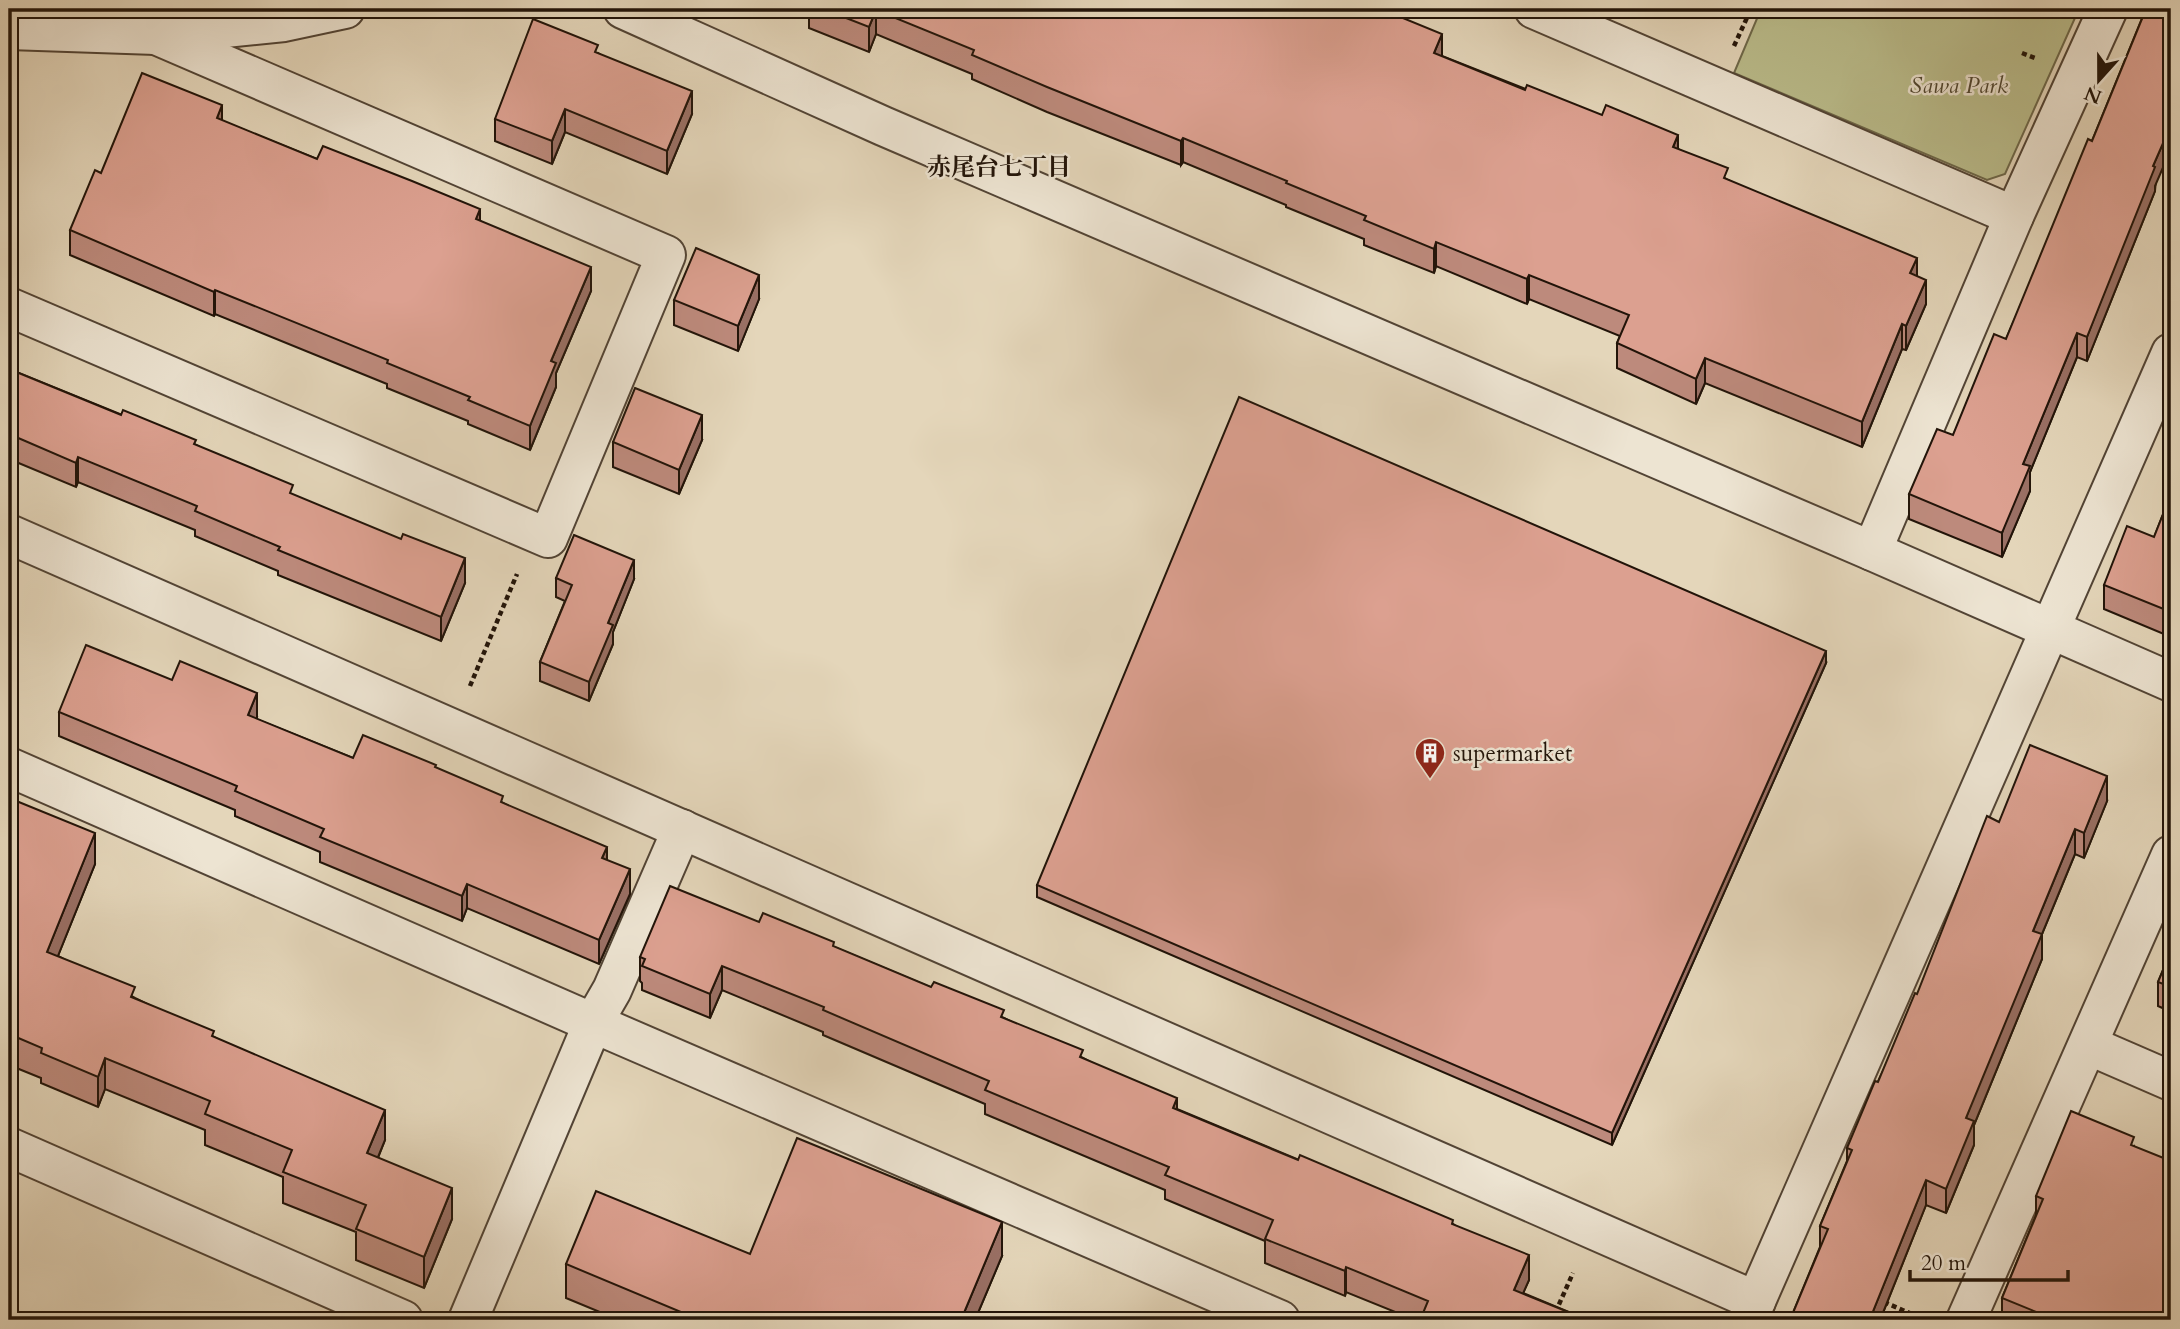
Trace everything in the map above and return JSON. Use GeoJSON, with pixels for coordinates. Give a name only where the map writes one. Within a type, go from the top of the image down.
{"type":"FeatureCollection","features":[{"type":"Feature","properties":{"kind":"street"},"geometry":{"type":"LineString","coordinates":[[9,30],[156,35],[284,22],[345,9]]}},
{"type":"Feature","properties":{"kind":"street"},"geometry":{"type":"LineString","coordinates":[[623,9],[908,137],[2171,682]]}},
{"type":"Feature","properties":{"kind":"street"},"geometry":{"type":"LineString","coordinates":[[1534,9],[2014,216]]}},
{"type":"Feature","properties":{"kind":"street"},"geometry":{"type":"LineString","coordinates":[[1872,551],[2014,216],[2108,9]]}},
{"type":"Feature","properties":{"kind":"street"},"geometry":{"type":"LineString","coordinates":[[9,307],[548,537],[666,255],[156,35]]}},
{"type":"Feature","properties":{"kind":"street"},"geometry":{"type":"LineString","coordinates":[[9,534],[682,829],[1752,1311],[2171,353]]}},
{"type":"Feature","properties":{"kind":"street"},"geometry":{"type":"LineString","coordinates":[[9,766],[593,1023],[1280,1320]]}},
{"type":"Feature","properties":{"kind":"street"},"geometry":{"type":"LineString","coordinates":[[468,1320],[593,1023],[612,990],[682,829]]}},
{"type":"Feature","properties":{"kind":"street"},"geometry":{"type":"LineString","coordinates":[[1966,1320],[2171,855]]}},
{"type":"Feature","properties":{"kind":"street"},"geometry":{"type":"LineString","coordinates":[[2088,1045],[2171,1081]]}},
{"type":"Feature","properties":{"kind":"street"},"geometry":{"type":"LineString","coordinates":[[9,1147],[403,1320]]}},
{"type":"Feature","properties":{"kind":"path"},"geometry":{"type":"LineString","coordinates":[[466,696],[524,559],[532,530]]}},
{"type":"Feature","properties":{"kind":"path"},"geometry":{"type":"LineString","coordinates":[[1552,1320],[1574,1272]]}},
{"type":"Feature","properties":{"kind":"path"},"geometry":{"type":"LineString","coordinates":[[1877,1300],[1925,1320]]}},
{"type":"Feature","properties":{"kind":"green space","name":"Sawa Park"},"geometry":{"type":"Polygon","coordinates":[[[1761,9],[2079,9],[2005,174],[1987,180],[1734,73],[1761,9]]]}},
{"type":"Feature","properties":{"kind":"building"},"geometry":{"type":"Polygon","coordinates":[[[823,9],[1366,9],[1376,13],[1377,9],[1381,9],[1442,34],[1434,53],[1525,90],[1527,85],[1602,115],[1606,105],[1678,135],[1673,147],[1728,168],[1724,178],[1917,258],[1910,273],[1926,280],[1906,326],[1902,324],[1862,422],[1705,358],[1696,379],[1617,343],[1629,315],[1529,275],[1527,279],[1436,242],[1434,249],[1364,220],[1366,216],[1286,183],[1287,181],[1183,138],[1181,141],[1047,87],[972,55],[974,50],[876,10],[869,27],[823,9]]]}},
{"type":"Feature","properties":{"kind":"building"},"geometry":{"type":"Polygon","coordinates":[[[2146,9],[2171,9],[2171,125],[2087,337],[2077,333],[2023,464],[2030,466],[2002,533],[1909,494],[1937,429],[1953,435],[1994,334],[2006,339],[2088,139],[2092,141],[2146,9]]]}},
{"type":"Feature","properties":{"kind":"building"},"geometry":{"type":"Polygon","coordinates":[[[533,19],[598,45],[595,52],[692,91],[667,151],[565,109],[552,141],[495,119],[533,19]]]}},
{"type":"Feature","properties":{"kind":"building"},"geometry":{"type":"Polygon","coordinates":[[[142,73],[222,105],[217,118],[317,159],[323,146],[412,181],[480,209],[476,219],[591,267],[551,361],[556,363],[530,426],[468,400],[470,397],[387,363],[388,360],[215,290],[214,292],[70,230],[95,170],[101,173],[142,73]]]}},
{"type":"Feature","properties":{"kind":"building"},"geometry":{"type":"Polygon","coordinates":[[[696,248],[759,275],[738,326],[674,300],[696,248]]]}},
{"type":"Feature","properties":{"kind":"building"},"geometry":{"type":"Polygon","coordinates":[[[9,369],[121,415],[123,410],[196,440],[194,444],[293,485],[290,493],[401,539],[403,534],[465,558],[441,617],[278,550],[280,547],[195,511],[197,506],[78,457],[76,463],[9,434],[9,369]]]}},
{"type":"Feature","properties":{"kind":"building"},"geometry":{"type":"Polygon","coordinates":[[[635,388],[702,415],[679,470],[613,442],[635,388]]]}},
{"type":"Feature","properties":{"kind":"building","name":"supermarket"},"geometry":{"type":"Polygon","coordinates":[[[1239,397],[1826,651],[1612,1133],[1037,885],[1239,397]]]}},
{"type":"Feature","properties":{"kind":"building"},"geometry":{"type":"Polygon","coordinates":[[[2171,494],[2171,612],[2104,585],[2127,526],[2154,537],[2171,494]]]}},
{"type":"Feature","properties":{"kind":"building"},"geometry":{"type":"Polygon","coordinates":[[[574,535],[634,560],[608,623],[613,625],[589,682],[540,662],[572,585],[556,578],[574,535]]]}},
{"type":"Feature","properties":{"kind":"building"},"geometry":{"type":"Polygon","coordinates":[[[86,645],[172,680],[180,661],[257,693],[248,715],[353,758],[363,735],[503,796],[501,802],[607,847],[602,858],[630,869],[599,940],[467,884],[462,896],[320,837],[324,829],[235,791],[237,786],[59,712],[86,645]]]}},
{"type":"Feature","properties":{"kind":"building"},"geometry":{"type":"Polygon","coordinates":[[[2030,745],[2107,776],[2084,833],[2075,829],[2033,931],[2042,934],[1966,1118],[1974,1121],[1946,1189],[1926,1180],[1872,1314],[1887,1320],[1790,1320],[1828,1229],[1820,1226],[1852,1150],[1847,1148],[1915,993],[1917,994],[1987,816],[1999,822],[2030,745]]]}},
{"type":"Feature","properties":{"kind":"building"},"geometry":{"type":"Polygon","coordinates":[[[9,798],[95,833],[47,952],[135,987],[131,997],[214,1031],[212,1036],[385,1110],[367,1153],[452,1188],[424,1257],[356,1229],[366,1205],[283,1172],[292,1150],[205,1114],[210,1101],[105,1058],[98,1077],[41,1053],[42,1048],[9,1034],[9,798]]]}},
{"type":"Feature","properties":{"kind":"building"},"geometry":{"type":"Polygon","coordinates":[[[670,886],[759,922],[763,913],[931,987],[934,982],[1004,1010],[1001,1017],[1083,1050],[1080,1057],[1177,1098],[1173,1108],[1298,1160],[1300,1155],[1453,1220],[1452,1224],[1529,1255],[1514,1290],[1588,1320],[1426,1320],[1421,1318],[1428,1301],[1346,1267],[1345,1271],[1265,1239],[1273,1220],[1165,1175],[1169,1167],[985,1090],[989,1081],[823,1010],[824,1007],[722,966],[710,994],[642,966],[645,959],[640,957],[670,886]]]}},
{"type":"Feature","properties":{"kind":"building"},"geometry":{"type":"Polygon","coordinates":[[[2171,951],[2171,987],[2158,982],[2171,951]]]}},
{"type":"Feature","properties":{"kind":"building"},"geometry":{"type":"Polygon","coordinates":[[[2071,1111],[2134,1137],[2131,1145],[2171,1161],[2171,1320],[2078,1320],[2066,1315],[2064,1320],[2056,1320],[2002,1298],[2043,1199],[2036,1196],[2071,1111]]]}},
{"type":"Feature","properties":{"kind":"building"},"geometry":{"type":"Polygon","coordinates":[[[797,1138],[1002,1222],[961,1320],[700,1320],[566,1264],[596,1191],[750,1254],[797,1138]]]}},
{"type":"Feature","properties":{"kind":"place","name":"supermarket"},"geometry":{"type":"Point","coordinates":[1430,780]}},
{"type":"Feature","properties":{"kind":"district","name":"赤尾台七丁目"},"geometry":{"type":"Point","coordinates":[999,167]}}]}
